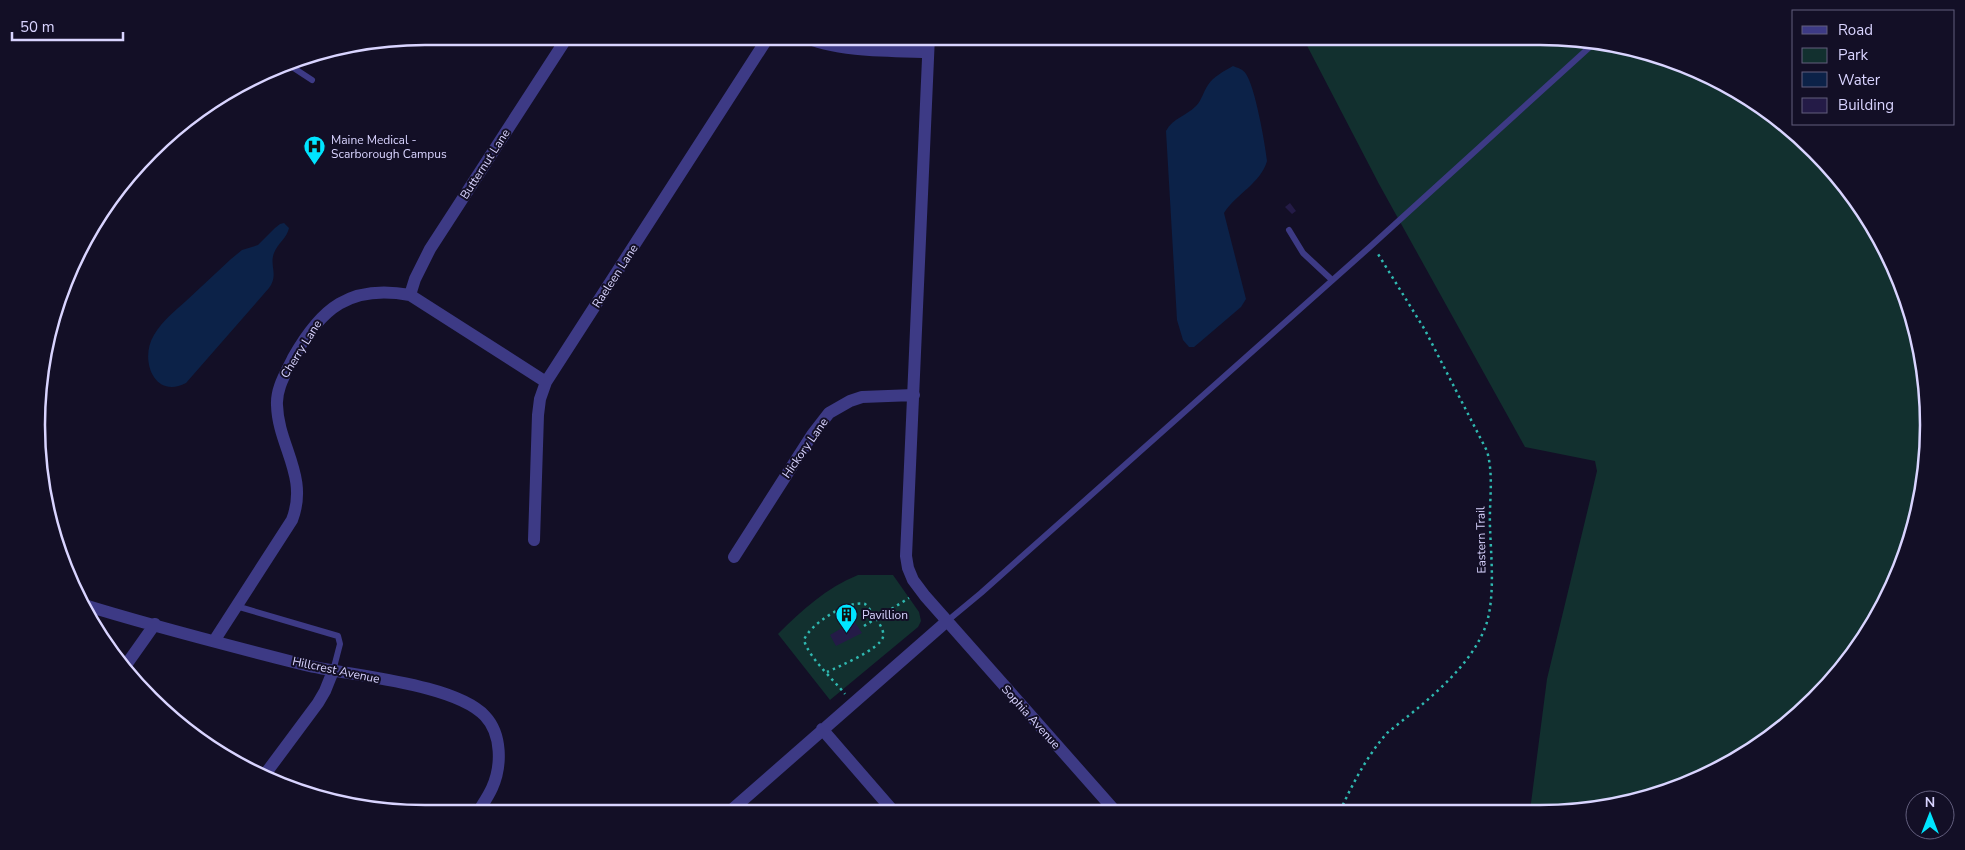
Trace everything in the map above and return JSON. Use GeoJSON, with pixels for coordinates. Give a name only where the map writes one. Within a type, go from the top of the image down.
{"type":"FeatureCollection","features":[{"type":"Feature","properties":{"kind":"street","name":"Butternut Lane"},"geometry":{"type":"LineString","coordinates":[[410,296],[415,278],[430,249],[562,45]]}},
{"type":"Feature","properties":{"kind":"street","name":"Raeleen Lane"},"geometry":{"type":"LineString","coordinates":[[534,540],[538,415],[540,399],[546,382],[763,45]]}},
{"type":"Feature","properties":{"kind":"street"},"geometry":{"type":"LineString","coordinates":[[837,45],[860,49],[928,52]]}},
{"type":"Feature","properties":{"kind":"street","name":"Sophia Avenue"},"geometry":{"type":"LineString","coordinates":[[928,45],[906,556],[908,568],[913,580],[946,622],[1110,805]]}},
{"type":"Feature","properties":{"kind":"street","name":"Cherry Lane"},"geometry":{"type":"LineString","coordinates":[[214,641],[292,520],[297,509],[296,476],[283,435],[277,404],[281,382],[296,354],[321,317],[334,306],[350,298],[366,294],[396,293],[410,296],[546,382]]}},
{"type":"Feature","properties":{"kind":"street","name":"Hickory Lane"},"geometry":{"type":"LineString","coordinates":[[734,557],[812,435],[829,413],[850,401],[862,397],[914,395]]}},
{"type":"Feature","properties":{"kind":"street","name":"Hillcrest Avenue"},"geometry":{"type":"LineString","coordinates":[[92,607],[214,641],[333,671],[412,685],[454,696],[467,702],[484,714],[497,739],[498,760],[493,786],[482,805]]}},
{"type":"Feature","properties":{"kind":"street"},"geometry":{"type":"LineString","coordinates":[[737,805],[946,622]]}},
{"type":"Feature","properties":{"kind":"street"},"geometry":{"type":"LineString","coordinates":[[128,662],[156,624]]}},
{"type":"Feature","properties":{"kind":"street"},"geometry":{"type":"LineString","coordinates":[[267,770],[318,703],[333,671]]}},
{"type":"Feature","properties":{"kind":"street"},"geometry":{"type":"LineString","coordinates":[[822,729],[888,805]]}},
{"type":"Feature","properties":{"kind":"lane"},"geometry":{"type":"LineString","coordinates":[[946,622],[1372,245],[1589,48]]}},
{"type":"Feature","properties":{"kind":"lane"},"geometry":{"type":"LineString","coordinates":[[294,68],[312,80]]}},
{"type":"Feature","properties":{"kind":"lane"},"geometry":{"type":"LineString","coordinates":[[1289,230],[1303,253],[1332,280]]}},
{"type":"Feature","properties":{"kind":"lane"},"geometry":{"type":"LineString","coordinates":[[236,606],[338,636],[340,644],[333,671]]}},
{"type":"Feature","properties":{"kind":"path","name":"Eastern Trail"},"geometry":{"type":"LineString","coordinates":[[1343,805],[1365,763],[1387,733],[1454,675],[1467,661],[1484,630],[1490,602],[1489,498],[1491,472],[1487,451],[1425,330],[1372,245]]}},
{"type":"Feature","properties":{"kind":"path"},"geometry":{"type":"LineString","coordinates":[[864,626],[921,591]]}},
{"type":"Feature","properties":{"kind":"path"},"geometry":{"type":"LineString","coordinates":[[827,672],[859,656],[881,641],[884,632],[872,611],[865,604],[862,603],[835,612],[810,628],[804,640],[806,648],[853,702]]}},
{"type":"Feature","properties":{"kind":"green space"},"geometry":{"type":"Polygon","coordinates":[[[1307,45],[1565,46],[1614,52],[1662,65],[1708,84],[1730,96],[1791,139],[1826,174],[1856,214],[1881,257],[1891,280],[1900,303],[1913,351],[1917,375],[1920,425],[1917,475],[1913,499],[1900,547],[1891,570],[1881,593],[1856,636],[1826,676],[1809,694],[1791,711],[1751,741],[1708,766],[1662,785],[1638,792],[1590,802],[1531,805],[1547,679],[1597,471],[1595,461],[1525,447],[1379,184],[1307,45]]]}},
{"type":"Feature","properties":{"kind":"green space"},"geometry":{"type":"Polygon","coordinates":[[[858,575],[893,575],[919,612],[921,621],[918,627],[830,700],[778,634],[815,600],[835,586],[858,575]]]}},
{"type":"Feature","properties":{"kind":"water"},"geometry":{"type":"Polygon","coordinates":[[[1233,66],[1246,74],[1253,91],[1267,161],[1259,176],[1224,213],[1246,299],[1241,307],[1200,342],[1194,347],[1189,347],[1183,340],[1177,320],[1166,131],[1172,123],[1196,106],[1213,79],[1233,66]]]}},
{"type":"Feature","properties":{"kind":"water"},"geometry":{"type":"Polygon","coordinates":[[[284,223],[289,228],[274,253],[274,274],[269,288],[186,383],[175,387],[165,386],[158,382],[152,374],[148,355],[154,335],[161,325],[231,259],[242,250],[258,245],[275,228],[284,223]]]}},
{"type":"Feature","properties":{"kind":"building"},"geometry":{"type":"Polygon","coordinates":[[[1290,203],[1296,211],[1292,214],[1285,207],[1290,203]]]}},
{"type":"Feature","properties":{"kind":"building","name":"Pavillion"},"geometry":{"type":"Polygon","coordinates":[[[854,621],[862,633],[836,646],[830,635],[854,621]]]}},
{"type":"Feature","properties":{"kind":"place","name":"Maine Medical - Scarborough Campus"},"geometry":{"type":"Point","coordinates":[315,166]}},
{"type":"Feature","properties":{"kind":"place","name":"Pavillion"},"geometry":{"type":"Point","coordinates":[846,634]}}]}
